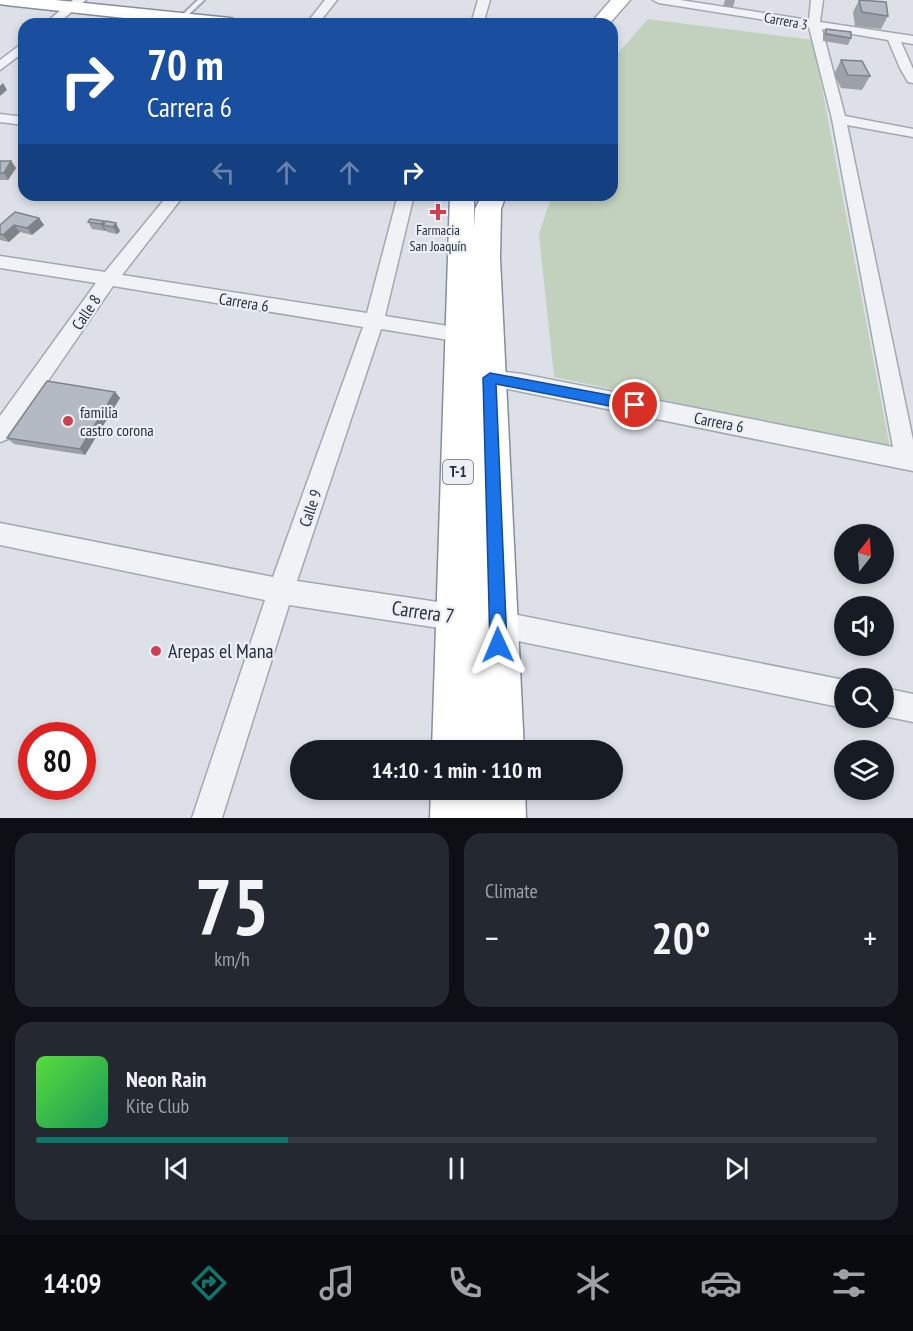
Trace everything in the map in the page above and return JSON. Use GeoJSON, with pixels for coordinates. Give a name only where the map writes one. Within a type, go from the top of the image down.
{"type":"FeatureCollection","features":[{"type":"Feature","properties":{"kind":"main road"},"geometry":{"type":"LineString","coordinates":[[6,0],[95,18]]}},
{"type":"Feature","properties":{"kind":"main road"},"geometry":{"type":"LineString","coordinates":[[604,18],[621,0]]}},
{"type":"Feature","properties":{"kind":"main road"},"geometry":{"type":"LineString","coordinates":[[0,10],[164,18]]}},
{"type":"Feature","properties":{"kind":"main road","name":"T-1"},"geometry":{"type":"LineString","coordinates":[[462,201],[473,337],[490,378],[501,740]]}},
{"type":"Feature","properties":{"kind":"main road","name":"T-1"},"geometry":{"type":"LineString","coordinates":[[455,740],[458,617],[473,337],[488,209],[491,201]]}},
{"type":"Feature","properties":{"kind":"main road"},"geometry":{"type":"LineString","coordinates":[[454,800],[454,818]]}},
{"type":"Feature","properties":{"kind":"main road"},"geometry":{"type":"LineString","coordinates":[[501,800],[502,818]]}},
{"type":"Feature","properties":{"kind":"street"},"geometry":{"type":"LineString","coordinates":[[317,18],[331,0]]}},
{"type":"Feature","properties":{"kind":"street"},"geometry":{"type":"LineString","coordinates":[[479,18],[484,0]]}},
{"type":"Feature","properties":{"kind":"street","name":"Carrera 3"},"geometry":{"type":"LineString","coordinates":[[659,0],[913,40]]}},
{"type":"Feature","properties":{"kind":"street"},"geometry":{"type":"LineString","coordinates":[[817,0],[814,13],[815,26],[839,119],[910,461]]}},
{"type":"Feature","properties":{"kind":"street"},"geometry":{"type":"LineString","coordinates":[[893,37],[913,79]]}},
{"type":"Feature","properties":{"kind":"street"},"geometry":{"type":"LineString","coordinates":[[0,66],[18,51]]}},
{"type":"Feature","properties":{"kind":"street"},"geometry":{"type":"LineString","coordinates":[[0,118],[18,120]]}},
{"type":"Feature","properties":{"kind":"street"},"geometry":{"type":"LineString","coordinates":[[839,119],[913,133]]}},
{"type":"Feature","properties":{"kind":"street","name":"Calle 8"},"geometry":{"type":"LineString","coordinates":[[0,433],[108,279],[171,201]]}},
{"type":"Feature","properties":{"kind":"street","name":"Calle 9"},"geometry":{"type":"LineString","coordinates":[[207,818],[281,591],[374,323],[404,201]]}},
{"type":"Feature","properties":{"kind":"street","name":"Carrera 6"},"geometry":{"type":"LineString","coordinates":[[0,262],[473,337]]}},
{"type":"Feature","properties":{"kind":"street","name":"Carrera 6"},"geometry":{"type":"LineString","coordinates":[[490,378],[522,382],[910,461]]}},
{"type":"Feature","properties":{"kind":"street","name":"Carrera 7"},"geometry":{"type":"LineString","coordinates":[[0,534],[281,591],[498,624],[834,692]]}},
{"type":"Feature","properties":{"kind":"street"},"geometry":{"type":"LineString","coordinates":[[894,704],[913,708]]}},
{"type":"Feature","properties":{"kind":"lane"},"geometry":{"type":"LineString","coordinates":[[182,18],[201,0]]}},
{"type":"Feature","properties":{"kind":"green space"},"geometry":{"type":"Polygon","coordinates":[[[648,19],[813,40],[890,448],[554,377],[539,234],[550,201],[618,201],[618,53],[648,19]]]}},
{"type":"Feature","properties":{"kind":"building"},"geometry":{"type":"Polygon","coordinates":[[[859,0],[886,2],[888,16],[862,12],[859,0]]]}},
{"type":"Feature","properties":{"kind":"building"},"geometry":{"type":"Polygon","coordinates":[[[826,29],[851,32],[851,38],[826,34],[826,29]]]}},
{"type":"Feature","properties":{"kind":"building"},"geometry":{"type":"Polygon","coordinates":[[[841,60],[862,61],[870,76],[848,75],[841,60]]]}},
{"type":"Feature","properties":{"kind":"building"},"geometry":{"type":"Polygon","coordinates":[[[0,161],[11,161],[4,173],[0,173],[0,161]]]}},
{"type":"Feature","properties":{"kind":"building"},"geometry":{"type":"Polygon","coordinates":[[[15,212],[39,218],[27,228],[14,225],[3,235],[0,234],[0,225],[15,212]]]}},
{"type":"Feature","properties":{"kind":"building"},"geometry":{"type":"Polygon","coordinates":[[[90,219],[104,221],[101,224],[88,222],[90,219]]]}},
{"type":"Feature","properties":{"kind":"building"},"geometry":{"type":"Polygon","coordinates":[[[106,221],[116,223],[113,227],[103,225],[106,221]]]}},
{"type":"Feature","properties":{"kind":"building","name":"familia castro corona"},"geometry":{"type":"Polygon","coordinates":[[[47,381],[115,392],[80,449],[7,438],[47,381]]]}},
{"type":"Feature","properties":{"kind":"place","name":"Farmacia San Joaquín"},"geometry":{"type":"Point","coordinates":[438,212]}},
{"type":"Feature","properties":{"kind":"place","name":"familia castro corona"},"geometry":{"type":"Point","coordinates":[68,421]}},
{"type":"Feature","properties":{"kind":"place","name":"Arepas el Mana"},"geometry":{"type":"Point","coordinates":[156,651]}},
{"type":"Feature","properties":{"kind":"route"},"geometry":{"type":"LineString","coordinates":[[498,645],[490,378],[522,382],[635,405]]}}]}
